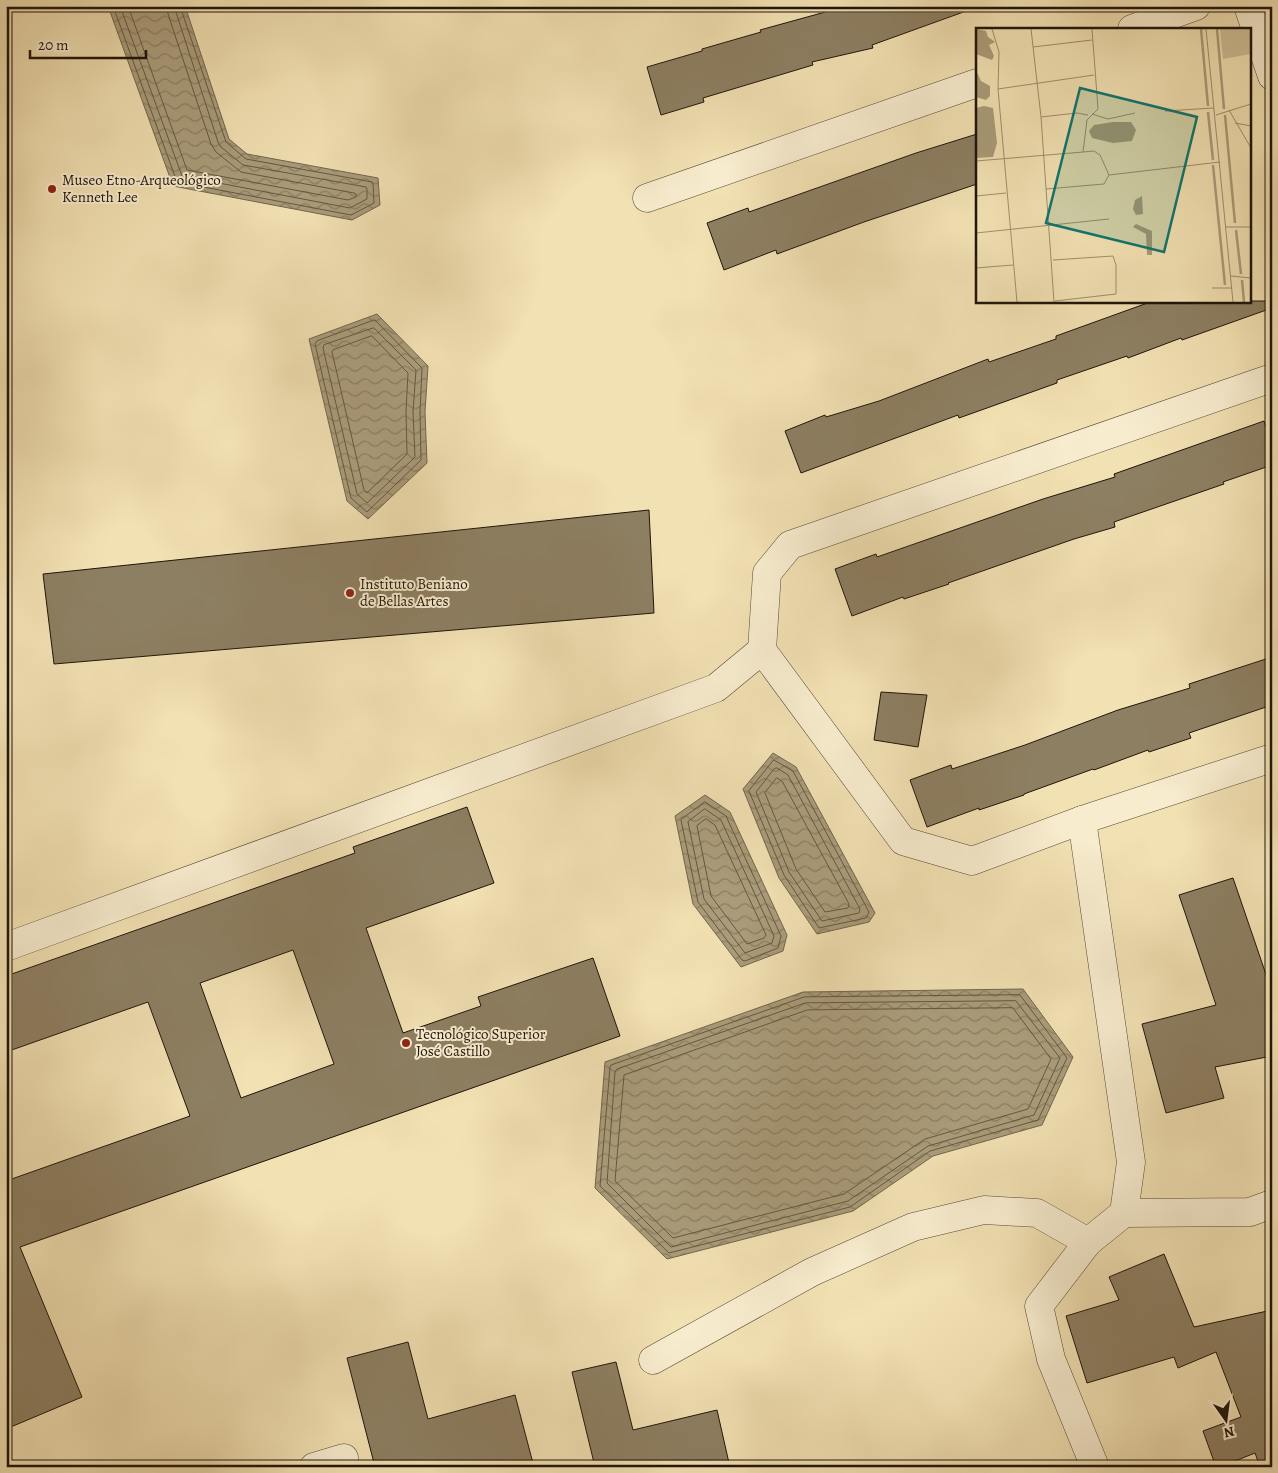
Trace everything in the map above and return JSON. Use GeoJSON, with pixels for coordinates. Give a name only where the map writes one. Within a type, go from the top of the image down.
{"type":"FeatureCollection","features":[{"type":"Feature","properties":{"kind":"street"},"geometry":{"type":"LineString","coordinates":[[1135,28],[1196,6]]}},
{"type":"Feature","properties":{"kind":"street"},"geometry":{"type":"LineString","coordinates":[[1248,6],[1272,76]]}},
{"type":"Feature","properties":{"kind":"street"},"geometry":{"type":"LineString","coordinates":[[647,198],[976,83]]}},
{"type":"Feature","properties":{"kind":"street"},"geometry":{"type":"LineString","coordinates":[[1272,378],[790,545],[767,573],[762,650],[903,842],[972,861],[1082,820],[1272,758]]}},
{"type":"Feature","properties":{"kind":"street"},"geometry":{"type":"LineString","coordinates":[[6,947],[716,688],[762,650]]}},
{"type":"Feature","properties":{"kind":"street"},"geometry":{"type":"LineString","coordinates":[[1082,820],[1131,1162],[1124,1213]]}},
{"type":"Feature","properties":{"kind":"street"},"geometry":{"type":"LineString","coordinates":[[1094,1467],[1051,1359],[1039,1306],[1088,1242],[1124,1213],[1250,1212],[1272,1204]]}},
{"type":"Feature","properties":{"kind":"street"},"geometry":{"type":"LineString","coordinates":[[653,1360],[812,1272],[914,1227],[984,1210],[1037,1213],[1088,1242]]}},
{"type":"Feature","properties":{"kind":"street"},"geometry":{"type":"LineString","coordinates":[[314,1467],[344,1458]]}},
{"type":"Feature","properties":{"kind":"water"},"geometry":{"type":"Polygon","coordinates":[[[108,6],[185,6],[229,139],[247,154],[378,178],[380,205],[352,220],[173,186],[108,6]]]}},
{"type":"Feature","properties":{"kind":"water"},"geometry":{"type":"Polygon","coordinates":[[[377,314],[428,366],[425,412],[427,463],[368,519],[347,501],[309,339],[377,314]]]}},
{"type":"Feature","properties":{"kind":"water"},"geometry":{"type":"Polygon","coordinates":[[[773,753],[796,767],[875,913],[869,922],[817,934],[779,878],[743,789],[773,753]]]}},
{"type":"Feature","properties":{"kind":"water"},"geometry":{"type":"Polygon","coordinates":[[[705,795],[730,812],[787,935],[783,951],[741,967],[693,904],[675,816],[705,795]]]}},
{"type":"Feature","properties":{"kind":"water"},"geometry":{"type":"Polygon","coordinates":[[[1023,989],[1073,1057],[1042,1125],[933,1156],[853,1211],[667,1259],[595,1188],[605,1062],[803,992],[1023,989]]]}},
{"type":"Feature","properties":{"kind":"building"},"geometry":{"type":"Polygon","coordinates":[[[847,6],[968,6],[969,10],[872,45],[873,48],[812,62],[813,65],[703,98],[704,102],[661,115],[647,67],[761,32],[760,30],[847,6]]]}},
{"type":"Feature","properties":{"kind":"building"},"geometry":{"type":"Polygon","coordinates":[[[976,134],[976,184],[777,254],[776,250],[724,270],[707,223],[748,208],[749,212],[916,153],[976,134]]]}},
{"type":"Feature","properties":{"kind":"building"},"geometry":{"type":"Polygon","coordinates":[[[1272,301],[1272,308],[1182,340],[1181,338],[1128,358],[1127,356],[1057,380],[1057,383],[959,418],[958,415],[801,473],[785,431],[825,415],[826,417],[879,401],[988,359],[989,362],[1056,339],[1056,336],[1150,302],[1272,301]]]}},
{"type":"Feature","properties":{"kind":"building"},"geometry":{"type":"Polygon","coordinates":[[[1264,421],[1272,443],[1272,465],[1223,482],[1224,484],[1114,522],[1115,527],[1074,539],[949,584],[904,599],[903,597],[852,616],[835,569],[876,554],[877,557],[1043,499],[1115,477],[1114,474],[1264,421]]]}},
{"type":"Feature","properties":{"kind":"building","name":"Instituto Beniano de Bellas Artes"},"geometry":{"type":"Polygon","coordinates":[[[649,510],[654,613],[54,664],[43,574],[649,510]]]}},
{"type":"Feature","properties":{"kind":"building"},"geometry":{"type":"Polygon","coordinates":[[[1272,657],[1272,705],[1189,733],[1191,738],[1149,752],[1148,750],[1024,795],[979,810],[979,808],[927,827],[910,780],[951,765],[952,769],[1025,745],[1118,710],[1190,688],[1189,684],[1272,657]]]}},
{"type":"Feature","properties":{"kind":"building"},"geometry":{"type":"Polygon","coordinates":[[[881,692],[927,695],[918,747],[874,740],[881,692]]]}},
{"type":"Feature","properties":{"kind":"building","name":"Tecnológico Superior José Castillo"},"geometry":{"type":"Polygon","coordinates":[[[467,807],[494,883],[366,928],[403,1033],[481,1006],[478,997],[593,958],[620,1036],[20,1247],[82,1397],[6,1429],[6,1181],[190,1116],[148,1002],[6,1052],[6,976],[355,853],[353,847],[467,807]],[[293,950],[200,983],[241,1098],[334,1064],[293,950]]]}},
{"type":"Feature","properties":{"kind":"building"},"geometry":{"type":"Polygon","coordinates":[[[1233,878],[1272,992],[1272,1056],[1215,1067],[1224,1098],[1166,1113],[1142,1024],[1216,1005],[1179,895],[1233,878]]]}},
{"type":"Feature","properties":{"kind":"building"},"geometry":{"type":"Polygon","coordinates":[[[1164,1254],[1194,1327],[1272,1310],[1272,1467],[1260,1467],[1255,1453],[1216,1467],[1203,1431],[1241,1417],[1216,1352],[1178,1368],[1174,1357],[1087,1383],[1066,1316],[1119,1300],[1109,1277],[1164,1254]]]}},
{"type":"Feature","properties":{"kind":"building"},"geometry":{"type":"Polygon","coordinates":[[[408,1342],[428,1419],[515,1395],[534,1467],[375,1467],[347,1358],[408,1342]]]}},
{"type":"Feature","properties":{"kind":"building"},"geometry":{"type":"Polygon","coordinates":[[[616,1362],[633,1430],[717,1410],[729,1463],[713,1467],[595,1467],[572,1372],[616,1362]]]}},
{"type":"Feature","properties":{"kind":"place","name":"Museo Etno-Arqueológico Kenneth Lee"},"geometry":{"type":"Point","coordinates":[52,189]}},
{"type":"Feature","properties":{"kind":"place","name":"Instituto Beniano de Bellas Artes"},"geometry":{"type":"Point","coordinates":[350,593]}},
{"type":"Feature","properties":{"kind":"place","name":"Tecnológico Superior José Castillo"},"geometry":{"type":"Point","coordinates":[406,1043]}}]}
